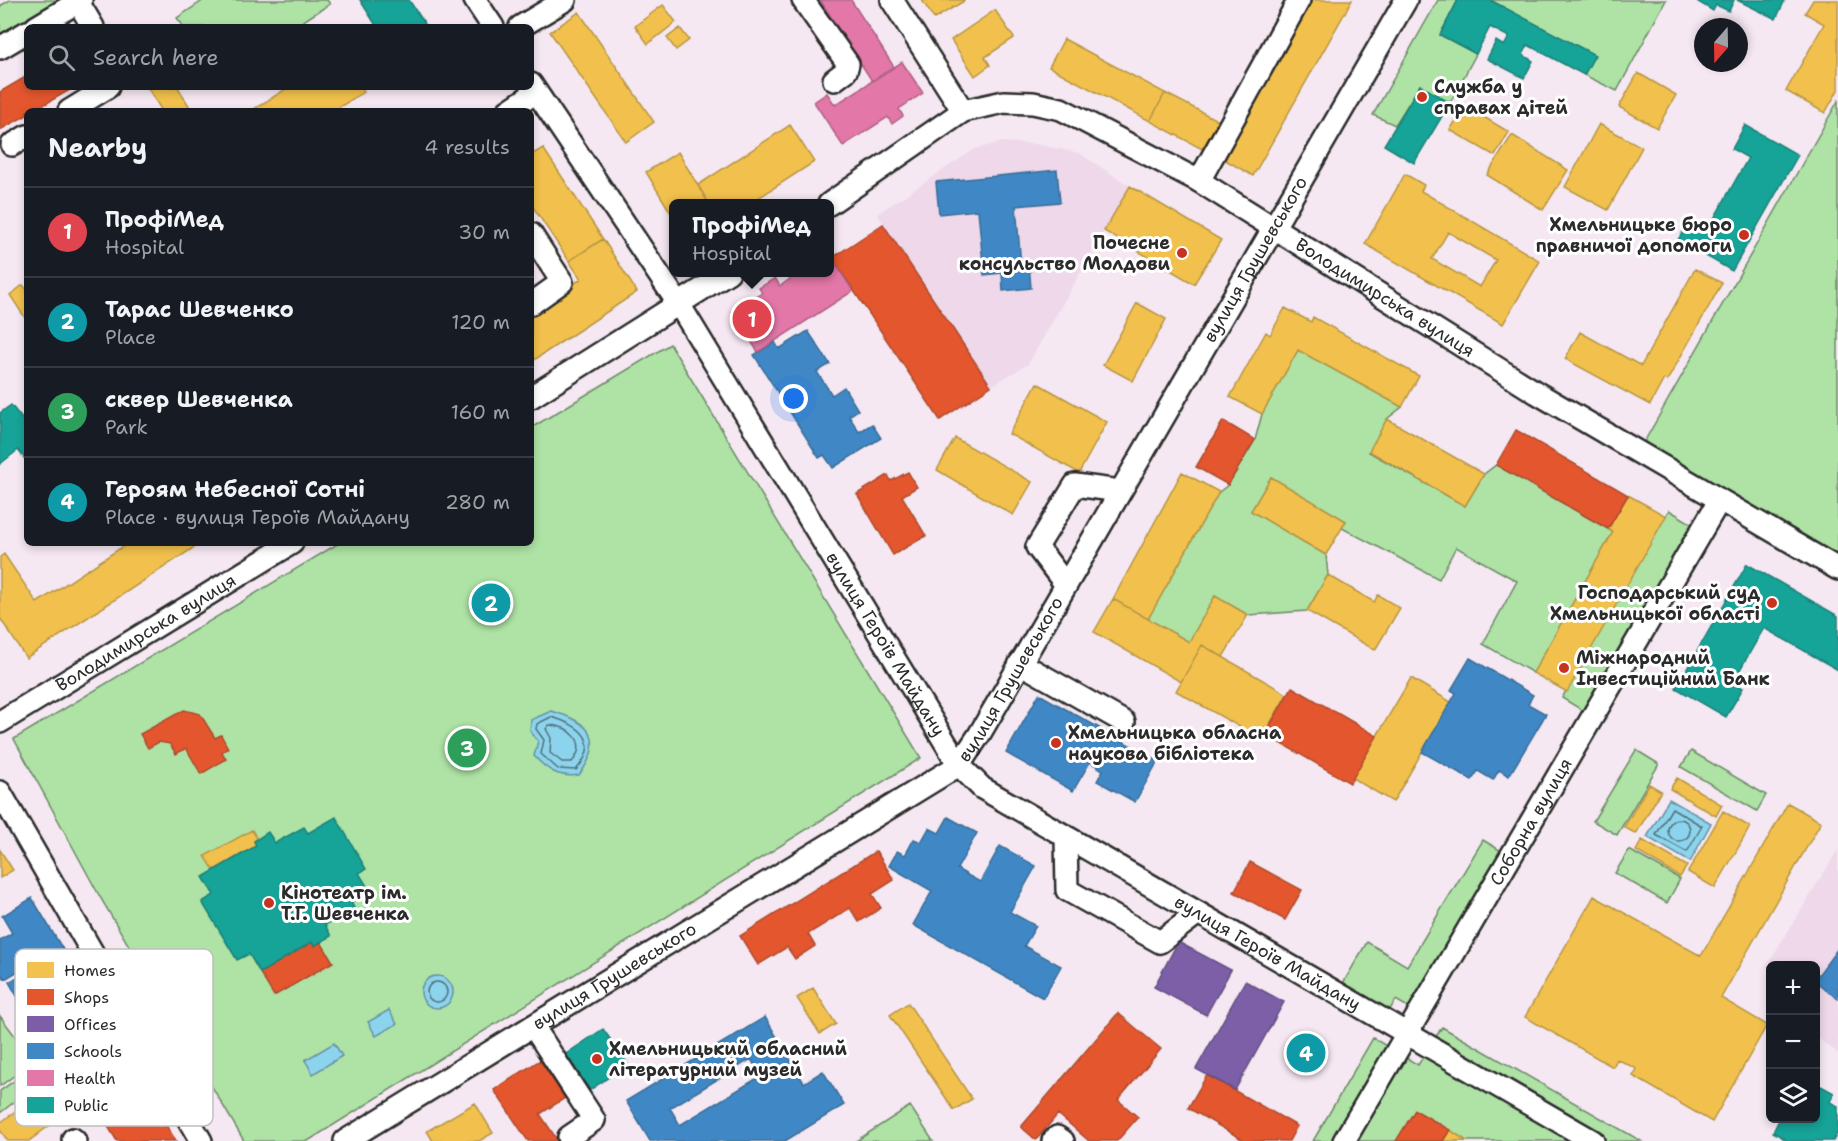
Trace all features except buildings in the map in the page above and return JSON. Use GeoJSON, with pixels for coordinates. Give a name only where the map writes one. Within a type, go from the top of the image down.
{"type":"FeatureCollection","features":[{"type":"Feature","properties":{"kind":"street"},"geometry":{"type":"LineString","coordinates":[[475,0],[491,24]]}},
{"type":"Feature","properties":{"kind":"street"},"geometry":{"type":"LineString","coordinates":[[525,24],[565,0]]}},
{"type":"Feature","properties":{"kind":"street"},"geometry":{"type":"LineString","coordinates":[[803,0],[848,64],[846,71],[834,80]]}},
{"type":"Feature","properties":{"kind":"street"},"geometry":{"type":"LineString","coordinates":[[892,0],[963,111]]}},
{"type":"Feature","properties":{"kind":"street"},"geometry":{"type":"LineString","coordinates":[[1199,181],[1299,0]]}},
{"type":"Feature","properties":{"kind":"street"},"geometry":{"type":"LineString","coordinates":[[41,24],[80,1],[92,24]]}},
{"type":"Feature","properties":{"kind":"street","name":"вулиця Грушевського"},"geometry":{"type":"LineString","coordinates":[[345,1141],[959,765],[1273,227],[1399,2]]}},
{"type":"Feature","properties":{"kind":"street"},"geometry":{"type":"LineString","coordinates":[[0,48],[24,34]]}},
{"type":"Feature","properties":{"kind":"street","name":"вулиця Героїв Майдану"},"geometry":{"type":"LineString","coordinates":[[534,88],[680,306],[959,765],[982,788],[1593,1141]]}},
{"type":"Feature","properties":{"kind":"street"},"geometry":{"type":"LineString","coordinates":[[74,108],[103,90]]}},
{"type":"Feature","properties":{"kind":"street"},"geometry":{"type":"LineString","coordinates":[[511,108],[532,90]]}},
{"type":"Feature","properties":{"kind":"street","name":"Володимирська вулиця"},"geometry":{"type":"LineString","coordinates":[[834,201],[963,111],[1005,102],[1033,103],[1061,110],[1199,181],[1538,393],[1838,569]]}},
{"type":"Feature","properties":{"kind":"street"},"geometry":{"type":"LineString","coordinates":[[534,239],[562,282],[534,302]]}},
{"type":"Feature","properties":{"kind":"street"},"geometry":{"type":"LineString","coordinates":[[534,395],[723,277]]}},
{"type":"Feature","properties":{"kind":"street"},"geometry":{"type":"LineString","coordinates":[[1066,585],[1037,548],[1075,485],[1120,491]]}},
{"type":"Feature","properties":{"kind":"street","name":"Соборна вулиця"},"geometry":{"type":"LineString","coordinates":[[1344,1141],[1719,501]]}},
{"type":"Feature","properties":{"kind":"street","name":"Володимирська вулиця"},"geometry":{"type":"LineString","coordinates":[[0,722],[287,546]]}},
{"type":"Feature","properties":{"kind":"street"},"geometry":{"type":"LineString","coordinates":[[1020,663],[1124,722]]}},
{"type":"Feature","properties":{"kind":"street"},"geometry":{"type":"LineString","coordinates":[[0,792],[90,949]]}},
{"type":"Feature","properties":{"kind":"street"},"geometry":{"type":"LineString","coordinates":[[1066,837],[1067,890],[1160,942],[1198,913]]}},
{"type":"Feature","properties":{"kind":"street"},"geometry":{"type":"LineString","coordinates":[[533,1026],[594,1120],[569,1137]]}},
{"type":"Feature","properties":{"kind":"street"},"geometry":{"type":"LineString","coordinates":[[192,1126],[201,1141]]}},
{"type":"Feature","properties":{"kind":"street"},"geometry":{"type":"LineString","coordinates":[[1053,1141],[1057,1137],[1063,1141]]}},
{"type":"Feature","properties":{"kind":"shaded area"},"geometry":{"type":"Polygon","coordinates":[[[1003,142],[1035,144],[1079,153],[1130,186],[1028,364],[991,386],[877,214],[975,149],[1003,142]]]}},
{"type":"Feature","properties":{"kind":"shaded area"},"geometry":{"type":"Polygon","coordinates":[[[1838,850],[1838,1053],[1820,1040],[1820,961],[1770,961],[1838,850]]]}},
{"type":"Feature","properties":{"kind":"green space"},"geometry":{"type":"Polygon","coordinates":[[[10,0],[59,0],[0,35],[0,6],[10,0]]]}},
{"type":"Feature","properties":{"kind":"green space"},"geometry":{"type":"Polygon","coordinates":[[[204,0],[327,0],[330,4],[299,24],[182,24],[177,18],[204,0]]]}},
{"type":"Feature","properties":{"kind":"green space"},"geometry":{"type":"Polygon","coordinates":[[[1438,0],[1458,0],[1440,35],[1476,54],[1450,103],[1420,85],[1395,125],[1373,115],[1438,0]]]}},
{"type":"Feature","properties":{"kind":"green space"},"geometry":{"type":"Polygon","coordinates":[[[1490,0],[1666,0],[1617,91],[1584,75],[1594,55],[1490,0]]]}},
{"type":"Feature","properties":{"kind":"green space"},"geometry":{"type":"Polygon","coordinates":[[[1838,101],[1838,558],[1643,444],[1838,101]]]}},
{"type":"Feature","properties":{"kind":"green space"},"geometry":{"type":"Polygon","coordinates":[[[670,344],[921,758],[308,1141],[244,1141],[213,1088],[213,949],[131,949],[14,739],[334,546],[534,546],[534,426],[670,344]]]}},
{"type":"Feature","properties":{"kind":"green space"},"geometry":{"type":"Polygon","coordinates":[[[1298,350],[1402,407],[1387,419],[1369,452],[1465,506],[1484,474],[1496,465],[1613,532],[1533,673],[1483,644],[1517,581],[1456,547],[1439,579],[1342,528],[1346,521],[1271,477],[1251,511],[1326,555],[1328,575],[1307,611],[1248,615],[1215,596],[1189,642],[1148,619],[1219,492],[1228,485],[1255,440],[1262,414],[1298,350]]]}},
{"type":"Feature","properties":{"kind":"green space"},"geometry":{"type":"Polygon","coordinates":[[[1669,510],[1694,525],[1585,712],[1562,698],[1669,510]]]}},
{"type":"Feature","properties":{"kind":"green space"},"geometry":{"type":"Polygon","coordinates":[[[1636,750],[1659,764],[1617,835],[1593,821],[1636,750]]]}},
{"type":"Feature","properties":{"kind":"green space"},"geometry":{"type":"Polygon","coordinates":[[[1691,751],[1766,795],[1757,811],[1681,767],[1691,751]]]}},
{"type":"Feature","properties":{"kind":"green space"},"geometry":{"type":"Polygon","coordinates":[[[1483,840],[1503,852],[1411,1009],[1396,1000],[1389,1011],[1342,985],[1367,942],[1407,966],[1483,840]]]}},
{"type":"Feature","properties":{"kind":"green space"},"geometry":{"type":"Polygon","coordinates":[[[1629,850],[1680,879],[1667,903],[1615,873],[1629,850]]]}},
{"type":"Feature","properties":{"kind":"green space"},"geometry":{"type":"Polygon","coordinates":[[[0,1016],[15,1036],[15,1075],[0,1086],[0,1016]]]}},
{"type":"Feature","properties":{"kind":"green space"},"geometry":{"type":"Polygon","coordinates":[[[1442,1027],[1641,1141],[1313,1141],[1373,1038],[1418,1065],[1442,1027]]]}},
{"type":"Feature","properties":{"kind":"green space"},"geometry":{"type":"Polygon","coordinates":[[[15,1080],[15,1101],[0,1113],[0,1091],[15,1080]]]}},
{"type":"Feature","properties":{"kind":"green space"},"geometry":{"type":"Polygon","coordinates":[[[910,1106],[933,1141],[856,1141],[910,1106]]]}},
{"type":"Feature","properties":{"kind":"water"},"geometry":{"type":"Polygon","coordinates":[[[551,711],[575,720],[590,733],[592,751],[579,775],[554,772],[534,756],[538,741],[530,731],[531,720],[551,711]]]}},
{"type":"Feature","properties":{"kind":"water"},"geometry":{"type":"Polygon","coordinates":[[[1669,799],[1711,823],[1690,862],[1647,837],[1669,799]]]}},
{"type":"Feature","properties":{"kind":"water"},"geometry":{"type":"Polygon","coordinates":[[[437,976],[448,981],[453,992],[448,1003],[437,1008],[426,1003],[421,992],[426,981],[437,976]]]}},
{"type":"Feature","properties":{"kind":"water"},"geometry":{"type":"Polygon","coordinates":[[[389,1010],[397,1024],[376,1036],[368,1022],[389,1010]]]}},
{"type":"Feature","properties":{"kind":"water"},"geometry":{"type":"Polygon","coordinates":[[[334,1043],[342,1056],[313,1074],[305,1060],[334,1043]]]}},
{"type":"Feature","properties":{"kind":"place","name":"Служба у справах дітей"},"geometry":{"type":"Point","coordinates":[1422,97]}},
{"type":"Feature","properties":{"kind":"place","name":"Хмельницьке бюро правничої допомоги"},"geometry":{"type":"Point","coordinates":[1744,235]}},
{"type":"Feature","properties":{"kind":"place","name":"Почесне консульство Молдови"},"geometry":{"type":"Point","coordinates":[1182,253]}},
{"type":"Feature","properties":{"kind":"place","name":"ПрофіМед"},"geometry":{"type":"Point","coordinates":[752,319]}},
{"type":"Feature","properties":{"kind":"place","name":"Тарас Шевченко"},"geometry":{"type":"Point","coordinates":[491,603]}},
{"type":"Feature","properties":{"kind":"place","name":"Господарський суд Хмельницької області"},"geometry":{"type":"Point","coordinates":[1772,603]}},
{"type":"Feature","properties":{"kind":"place","name":"Міжнародний Інвестиційний Банк"},"geometry":{"type":"Point","coordinates":[1564,668]}},
{"type":"Feature","properties":{"kind":"place","name":"Хмельницька обласна наукова бібліотека"},"geometry":{"type":"Point","coordinates":[1056,743]}},
{"type":"Feature","properties":{"kind":"place","name":"сквер Шевченка"},"geometry":{"type":"Point","coordinates":[467,748]}},
{"type":"Feature","properties":{"kind":"place","name":"Кінотеатр ім. Т.Г. Шевченка"},"geometry":{"type":"Point","coordinates":[269,903]}},
{"type":"Feature","properties":{"kind":"place","name":"Героям Небесної Сотні"},"geometry":{"type":"Point","coordinates":[1306,1053]}},
{"type":"Feature","properties":{"kind":"place","name":"Хмельницький обласний літературний музей"},"geometry":{"type":"Point","coordinates":[597,1059]}}]}
